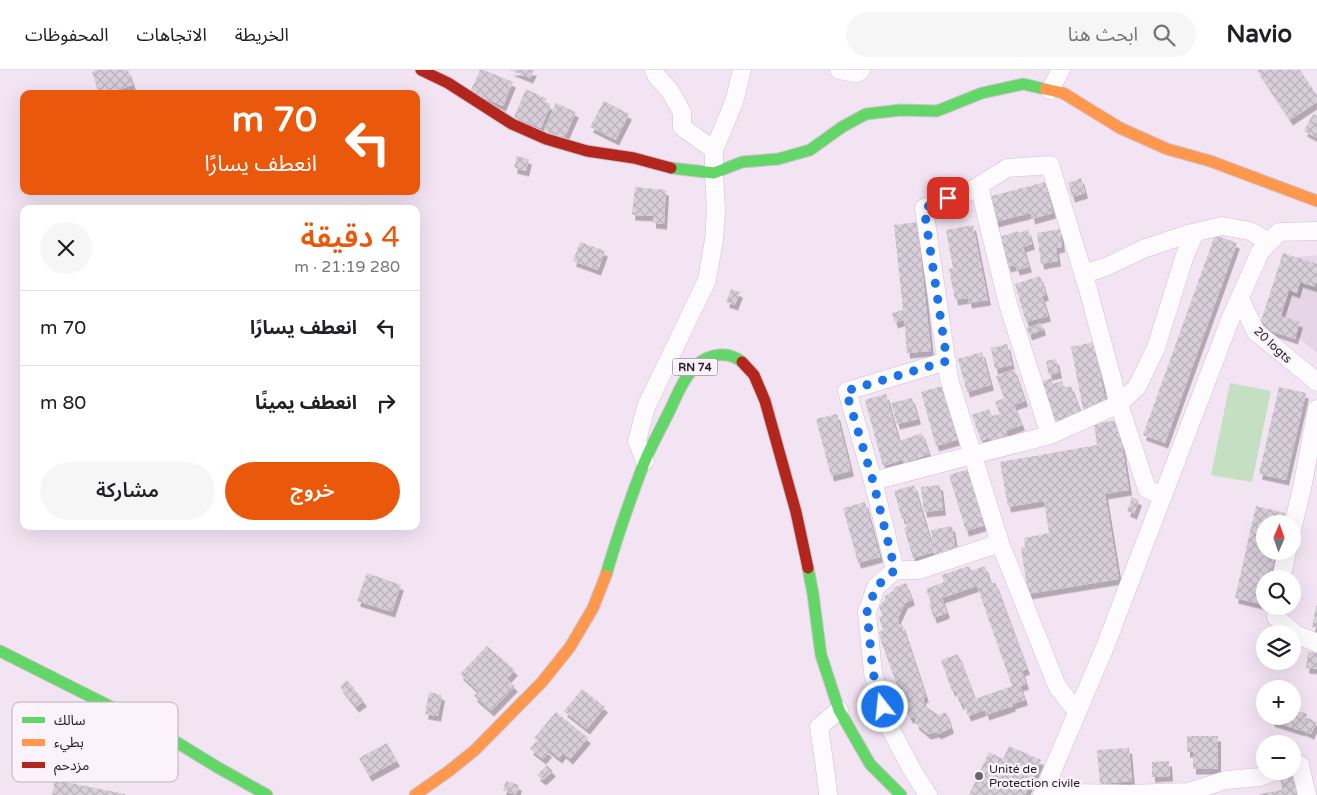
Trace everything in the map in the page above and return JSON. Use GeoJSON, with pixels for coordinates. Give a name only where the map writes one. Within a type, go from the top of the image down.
{"type":"FeatureCollection","features":[{"type":"Feature","properties":{"kind":"main road"},"geometry":{"type":"LineString","coordinates":[[421,70],[448,83],[512,124],[546,139],[588,151],[634,158],[669,168],[714,173],[742,162],[778,159],[810,150],[842,127],[866,114],[901,110],[937,111],[982,93],[1023,84],[1063,93],[1120,128],[1167,149],[1210,161],[1317,201]]}},
{"type":"Feature","properties":{"kind":"main road","name":"RN 74"},"geometry":{"type":"LineString","coordinates":[[415,795],[475,750],[542,682],[570,647],[592,608],[606,576],[617,538],[645,461],[680,389],[698,364],[708,358],[726,354],[745,364],[754,375],[765,401],[796,512],[813,594],[821,656],[839,710],[870,764],[901,795]]}},
{"type":"Feature","properties":{"kind":"main road"},"geometry":{"type":"LineString","coordinates":[[0,651],[101,702]]}},
{"type":"Feature","properties":{"kind":"main road"},"geometry":{"type":"LineString","coordinates":[[178,743],[267,795]]}},
{"type":"Feature","properties":{"kind":"street"},"geometry":{"type":"LineString","coordinates":[[654,70],[670,91],[682,112],[682,127],[714,150]]}},
{"type":"Feature","properties":{"kind":"street"},"geometry":{"type":"LineString","coordinates":[[645,461],[637,441],[646,407],[707,280],[714,240],[716,210],[714,150],[734,102],[742,70]]}},
{"type":"Feature","properties":{"kind":"street"},"geometry":{"type":"LineString","coordinates":[[839,70],[857,73],[861,70]]}},
{"type":"Feature","properties":{"kind":"street"},"geometry":{"type":"LineString","coordinates":[[1050,90],[1061,70]]}},
{"type":"Feature","properties":{"kind":"street"},"geometry":{"type":"LineString","coordinates":[[1077,712],[1057,686],[1000,543],[949,379],[924,208],[972,190],[1007,168],[1050,165],[1084,274],[1119,404],[1147,489],[1163,496]]}},
{"type":"Feature","properties":{"kind":"street"},"geometry":{"type":"LineString","coordinates":[[979,186],[1008,304],[1050,435]]}},
{"type":"Feature","properties":{"kind":"street"},"geometry":{"type":"LineString","coordinates":[[1084,274],[1108,266],[1143,250],[1222,226],[1250,231],[1269,242]]}},
{"type":"Feature","properties":{"kind":"street"},"geometry":{"type":"LineString","coordinates":[[1256,777],[1226,780],[1188,792],[1129,794],[1043,793],[1105,647],[1230,320],[1260,252],[1279,232],[1317,231]]}},
{"type":"Feature","properties":{"kind":"street"},"geometry":{"type":"LineString","coordinates":[[873,481],[1050,435],[1119,404],[1137,387],[1156,348],[1185,255],[1195,233]]}},
{"type":"Feature","properties":{"kind":"street","name":"20 logts"},"geometry":{"type":"LineString","coordinates":[[1240,299],[1256,332],[1317,382]]}},
{"type":"Feature","properties":{"kind":"street"},"geometry":{"type":"LineString","coordinates":[[895,570],[873,481],[846,391],[947,361]]}},
{"type":"Feature","properties":{"kind":"street"},"geometry":{"type":"LineString","coordinates":[[1296,515],[1317,409]]}},
{"type":"Feature","properties":{"kind":"street"},"geometry":{"type":"LineString","coordinates":[[928,795],[911,768],[888,724],[873,673],[867,612],[876,587],[895,570],[919,570],[1000,543]]}},
{"type":"Feature","properties":{"kind":"street"},"geometry":{"type":"LineString","coordinates":[[1276,615],[1276,617],[1295,634],[1314,641]]}},
{"type":"Feature","properties":{"kind":"street"},"geometry":{"type":"LineString","coordinates":[[828,795],[819,728],[839,710]]}},
{"type":"Feature","properties":{"kind":"street"},"geometry":{"type":"LineString","coordinates":[[1301,769],[1307,795]]}},
{"type":"Feature","properties":{"kind":"shaded area"},"geometry":{"type":"Polygon","coordinates":[[[1317,255],[1317,353],[1271,316],[1287,258],[1317,255]]]}},
{"type":"Feature","properties":{"kind":"green space"},"geometry":{"type":"Polygon","coordinates":[[[1230,383],[1271,391],[1252,482],[1211,475],[1230,383]]]}},
{"type":"Feature","properties":{"kind":"building"},"geometry":{"type":"Polygon","coordinates":[[[97,70],[128,70],[133,85],[118,90],[98,90],[92,72],[97,70]]]}},
{"type":"Feature","properties":{"kind":"building"},"geometry":{"type":"Polygon","coordinates":[[[480,70],[513,82],[503,106],[470,92],[480,70]]]}},
{"type":"Feature","properties":{"kind":"building"},"geometry":{"type":"Polygon","coordinates":[[[510,70],[534,70],[530,78],[510,70]]]}},
{"type":"Feature","properties":{"kind":"building"},"geometry":{"type":"Polygon","coordinates":[[[1257,70],[1300,70],[1317,95],[1317,102],[1290,120],[1257,70]]]}},
{"type":"Feature","properties":{"kind":"building"},"geometry":{"type":"Polygon","coordinates":[[[526,89],[547,99],[545,102],[551,105],[541,128],[514,117],[526,89]]]}},
{"type":"Feature","properties":{"kind":"building"},"geometry":{"type":"Polygon","coordinates":[[[604,101],[629,114],[616,140],[590,127],[604,101]]]}},
{"type":"Feature","properties":{"kind":"building"},"geometry":{"type":"Polygon","coordinates":[[[556,103],[576,112],[564,139],[544,130],[556,103]]]}},
{"type":"Feature","properties":{"kind":"building"},"geometry":{"type":"Polygon","coordinates":[[[1313,114],[1317,116],[1317,138],[1304,131],[1313,114]]]}},
{"type":"Feature","properties":{"kind":"building"},"geometry":{"type":"Polygon","coordinates":[[[517,156],[529,159],[526,171],[514,168],[517,156]]]}},
{"type":"Feature","properties":{"kind":"building"},"geometry":{"type":"Polygon","coordinates":[[[1081,178],[1085,193],[1072,197],[1068,183],[1081,178]]]}},
{"type":"Feature","properties":{"kind":"building"},"geometry":{"type":"Polygon","coordinates":[[[1045,182],[1053,213],[1032,219],[1031,213],[995,222],[988,197],[1045,182]]]}},
{"type":"Feature","properties":{"kind":"building"},"geometry":{"type":"Polygon","coordinates":[[[635,187],[666,190],[664,224],[653,223],[653,216],[632,215],[635,187]]]}},
{"type":"Feature","properties":{"kind":"building"},"geometry":{"type":"Polygon","coordinates":[[[917,222],[931,351],[907,353],[904,320],[895,323],[892,313],[903,310],[894,225],[917,222]]]}},
{"type":"Feature","properties":{"kind":"building"},"geometry":{"type":"Polygon","coordinates":[[[973,225],[988,300],[969,303],[968,298],[955,300],[949,269],[953,268],[946,230],[973,225]]]}},
{"type":"Feature","properties":{"kind":"building"},"geometry":{"type":"Polygon","coordinates":[[[1060,229],[1062,247],[1056,248],[1058,261],[1041,264],[1037,233],[1060,229]]]}},
{"type":"Feature","properties":{"kind":"building"},"geometry":{"type":"Polygon","coordinates":[[[1028,230],[1032,244],[1023,247],[1029,267],[1017,270],[1015,265],[1008,267],[999,237],[1028,230]]]}},
{"type":"Feature","properties":{"kind":"building"},"geometry":{"type":"Polygon","coordinates":[[[1215,235],[1237,243],[1165,443],[1143,435],[1215,235]]]}},
{"type":"Feature","properties":{"kind":"building"},"geometry":{"type":"Polygon","coordinates":[[[580,242],[605,251],[598,270],[573,261],[580,242]]]}},
{"type":"Feature","properties":{"kind":"building"},"geometry":{"type":"Polygon","coordinates":[[[1283,253],[1317,264],[1315,287],[1300,282],[1297,293],[1289,290],[1281,316],[1300,322],[1295,339],[1259,327],[1283,253]]]}},
{"type":"Feature","properties":{"kind":"building"},"geometry":{"type":"Polygon","coordinates":[[[1040,276],[1046,295],[1042,296],[1048,316],[1026,322],[1015,284],[1040,276]]]}},
{"type":"Feature","properties":{"kind":"building"},"geometry":{"type":"Polygon","coordinates":[[[731,289],[740,292],[735,305],[726,302],[731,289]]]}},
{"type":"Feature","properties":{"kind":"building"},"geometry":{"type":"Polygon","coordinates":[[[1041,323],[1043,330],[1029,335],[1027,328],[1041,323]]]}},
{"type":"Feature","properties":{"kind":"building"},"geometry":{"type":"Polygon","coordinates":[[[1094,342],[1106,404],[1083,409],[1071,347],[1094,342]]]}},
{"type":"Feature","properties":{"kind":"building"},"geometry":{"type":"Polygon","coordinates":[[[1007,344],[1012,365],[995,369],[991,348],[1007,344]]]}},
{"type":"Feature","properties":{"kind":"building"},"geometry":{"type":"Polygon","coordinates":[[[982,352],[991,385],[967,392],[958,359],[982,352]]]}},
{"type":"Feature","properties":{"kind":"building"},"geometry":{"type":"Polygon","coordinates":[[[1056,359],[1059,373],[1049,375],[1046,361],[1056,359]]]}},
{"type":"Feature","properties":{"kind":"building"},"geometry":{"type":"Polygon","coordinates":[[[1014,369],[1025,401],[1014,405],[1022,425],[1006,431],[1008,439],[992,445],[989,438],[981,441],[972,415],[989,409],[992,416],[1000,414],[995,402],[1004,398],[996,376],[1014,369]]]}},
{"type":"Feature","properties":{"kind":"building"},"geometry":{"type":"Polygon","coordinates":[[[1051,378],[1053,384],[1062,381],[1064,388],[1071,386],[1081,413],[1055,422],[1041,382],[1051,378]]]}},
{"type":"Feature","properties":{"kind":"building"},"geometry":{"type":"Polygon","coordinates":[[[942,386],[957,440],[936,446],[921,392],[942,386]]]}},
{"type":"Feature","properties":{"kind":"building"},"geometry":{"type":"Polygon","coordinates":[[[1279,387],[1306,393],[1286,480],[1259,474],[1279,387]]]}},
{"type":"Feature","properties":{"kind":"building"},"geometry":{"type":"Polygon","coordinates":[[[886,394],[899,441],[922,433],[929,454],[904,463],[903,460],[883,466],[865,400],[886,394]]]}},
{"type":"Feature","properties":{"kind":"building"},"geometry":{"type":"Polygon","coordinates":[[[912,398],[918,419],[897,424],[891,403],[912,398]]]}},
{"type":"Feature","properties":{"kind":"building"},"geometry":{"type":"Polygon","coordinates":[[[837,414],[851,471],[831,476],[816,419],[837,414]]]}},
{"type":"Feature","properties":{"kind":"building"},"geometry":{"type":"Polygon","coordinates":[[[1118,420],[1129,490],[1105,494],[1119,579],[1028,594],[1021,548],[1025,547],[1024,538],[1049,533],[1044,501],[1008,507],[1000,462],[1097,445],[1094,424],[1118,420]]]}},
{"type":"Feature","properties":{"kind":"building"},"geometry":{"type":"Polygon","coordinates":[[[972,468],[989,524],[966,531],[949,475],[972,468]]]}},
{"type":"Feature","properties":{"kind":"building"},"geometry":{"type":"Polygon","coordinates":[[[914,485],[934,552],[913,558],[904,528],[907,527],[905,518],[902,519],[894,491],[914,485]]]}},
{"type":"Feature","properties":{"kind":"building"},"geometry":{"type":"Polygon","coordinates":[[[940,485],[943,510],[924,512],[921,487],[940,485]]]}},
{"type":"Feature","properties":{"kind":"building"},"geometry":{"type":"Polygon","coordinates":[[[1132,497],[1139,500],[1134,514],[1127,511],[1132,497]]]}},
{"type":"Feature","properties":{"kind":"building"},"geometry":{"type":"Polygon","coordinates":[[[865,502],[880,557],[858,563],[843,508],[865,502]]]}},
{"type":"Feature","properties":{"kind":"building"},"geometry":{"type":"Polygon","coordinates":[[[1256,506],[1285,513],[1284,515],[1256,515],[1256,560],[1274,560],[1272,570],[1256,570],[1256,603],[1235,598],[1256,506]]]}},
{"type":"Feature","properties":{"kind":"building"},"geometry":{"type":"Polygon","coordinates":[[[952,526],[956,551],[934,554],[931,530],[952,526]]]}},
{"type":"Feature","properties":{"kind":"building"},"geometry":{"type":"Polygon","coordinates":[[[969,566],[971,571],[985,566],[991,584],[995,582],[1027,669],[1022,671],[1026,684],[1020,686],[1025,700],[986,715],[985,710],[968,716],[963,703],[960,704],[955,690],[952,691],[941,660],[958,654],[975,699],[1012,686],[977,586],[942,598],[947,613],[934,618],[926,589],[944,582],[942,575],[969,566]]]}},
{"type":"Feature","properties":{"kind":"building"},"geometry":{"type":"Polygon","coordinates":[[[367,573],[401,585],[392,612],[357,601],[367,573]]]}},
{"type":"Feature","properties":{"kind":"building"},"geometry":{"type":"Polygon","coordinates":[[[906,583],[912,600],[905,603],[898,618],[899,625],[902,624],[926,697],[923,698],[925,706],[939,715],[946,712],[951,728],[938,734],[937,732],[928,734],[916,724],[915,717],[910,718],[903,704],[899,684],[897,685],[885,652],[887,651],[886,647],[883,648],[879,632],[883,630],[879,617],[883,615],[879,607],[885,596],[894,590],[893,588],[906,583]]]}},
{"type":"Feature","properties":{"kind":"building"},"geometry":{"type":"Polygon","coordinates":[[[1317,606],[1317,628],[1312,627],[1317,606]]]}},
{"type":"Feature","properties":{"kind":"building"},"geometry":{"type":"Polygon","coordinates":[[[487,646],[515,670],[507,679],[515,686],[491,711],[474,696],[478,691],[460,674],[487,646]]]}},
{"type":"Feature","properties":{"kind":"building"},"geometry":{"type":"Polygon","coordinates":[[[1308,652],[1317,653],[1317,669],[1306,668],[1308,652]]]}},
{"type":"Feature","properties":{"kind":"building"},"geometry":{"type":"Polygon","coordinates":[[[347,680],[364,701],[356,707],[340,687],[347,680]]]}},
{"type":"Feature","properties":{"kind":"building"},"geometry":{"type":"Polygon","coordinates":[[[582,689],[605,707],[587,729],[564,711],[582,689]]]}},
{"type":"Feature","properties":{"kind":"building"},"geometry":{"type":"Polygon","coordinates":[[[429,692],[442,695],[438,716],[425,714],[429,692]]]}},
{"type":"Feature","properties":{"kind":"building"},"geometry":{"type":"Polygon","coordinates":[[[556,712],[588,738],[570,759],[563,753],[559,758],[534,738],[556,712]]]}},
{"type":"Feature","properties":{"kind":"building"},"geometry":{"type":"Polygon","coordinates":[[[1301,712],[1307,714],[1302,731],[1283,725],[1301,725],[1301,712]]]}},
{"type":"Feature","properties":{"kind":"building"},"geometry":{"type":"Polygon","coordinates":[[[1308,718],[1317,722],[1311,734],[1302,730],[1308,718]]]}},
{"type":"Feature","properties":{"kind":"building"},"geometry":{"type":"Polygon","coordinates":[[[1187,736],[1218,736],[1218,769],[1193,769],[1193,752],[1187,752],[1187,736]]]}},
{"type":"Feature","properties":{"kind":"building"},"geometry":{"type":"Polygon","coordinates":[[[536,741],[549,752],[543,759],[530,749],[536,741]]]}},
{"type":"Feature","properties":{"kind":"building"},"geometry":{"type":"Polygon","coordinates":[[[387,743],[397,761],[369,776],[359,758],[387,743]]]}},
{"type":"Feature","properties":{"kind":"building"},"geometry":{"type":"Polygon","coordinates":[[[1009,746],[1041,760],[1025,795],[969,795],[989,752],[1003,759],[1009,746]]]}},
{"type":"Feature","properties":{"kind":"building"},"geometry":{"type":"Polygon","coordinates":[[[1129,748],[1132,781],[1100,784],[1097,750],[1129,748]]]}},
{"type":"Feature","properties":{"kind":"building"},"geometry":{"type":"Polygon","coordinates":[[[1169,761],[1170,776],[1152,777],[1152,762],[1169,761]]]}},
{"type":"Feature","properties":{"kind":"building"},"geometry":{"type":"Polygon","coordinates":[[[547,765],[553,771],[543,780],[537,775],[547,765]]]}},
{"type":"Feature","properties":{"kind":"building"},"geometry":{"type":"Polygon","coordinates":[[[1280,780],[1295,780],[1300,795],[1259,795],[1259,794],[1282,790],[1280,780]]]}},
{"type":"Feature","properties":{"kind":"building"},"geometry":{"type":"Polygon","coordinates":[[[506,781],[519,785],[516,795],[503,790],[506,781]]]}},
{"type":"Feature","properties":{"kind":"building"},"geometry":{"type":"Polygon","coordinates":[[[55,782],[65,782],[125,794],[125,795],[52,795],[55,782]]]}},
{"type":"Feature","properties":{"kind":"traffic: fast"},"geometry":{"type":"LineString","coordinates":[[671,168],[714,173],[742,162],[778,159],[810,150],[842,127],[866,114],[901,110],[937,111],[982,93],[1023,84],[1045,89]]}},
{"type":"Feature","properties":{"kind":"traffic: fast"},"geometry":{"type":"LineString","coordinates":[[606,575],[644,463],[684,382],[692,370],[707,358],[725,355],[737,358],[742,362]]}},
{"type":"Feature","properties":{"kind":"traffic: fast"},"geometry":{"type":"LineString","coordinates":[[808,568],[821,655],[839,710],[870,764],[901,795]]}},
{"type":"Feature","properties":{"kind":"traffic: fast"},"geometry":{"type":"LineString","coordinates":[[0,651],[101,702]]}},
{"type":"Feature","properties":{"kind":"traffic: fast"},"geometry":{"type":"LineString","coordinates":[[178,743],[267,795]]}},
{"type":"Feature","properties":{"kind":"traffic: slow"},"geometry":{"type":"LineString","coordinates":[[1045,89],[1063,93],[1120,128],[1167,149],[1210,161],[1317,201]]}},
{"type":"Feature","properties":{"kind":"traffic: slow"},"geometry":{"type":"LineString","coordinates":[[415,795],[475,750],[542,682],[570,647],[593,608],[606,575]]}},
{"type":"Feature","properties":{"kind":"traffic: jam"},"geometry":{"type":"LineString","coordinates":[[421,70],[448,83],[512,124],[546,139],[587,151],[634,158],[671,168]]}},
{"type":"Feature","properties":{"kind":"traffic: jam"},"geometry":{"type":"LineString","coordinates":[[742,362],[754,375],[765,401],[796,512],[808,568]]}},
{"type":"Feature","properties":{"kind":"place","name":"Unité de Protection civile"},"geometry":{"type":"Point","coordinates":[979,776]}},
{"type":"Feature","properties":{"kind":"route"},"geometry":{"type":"LineString","coordinates":[[883,707],[873,673],[867,612],[876,587],[895,570],[873,481],[846,391],[947,361],[924,208],[948,198]]}}]}
